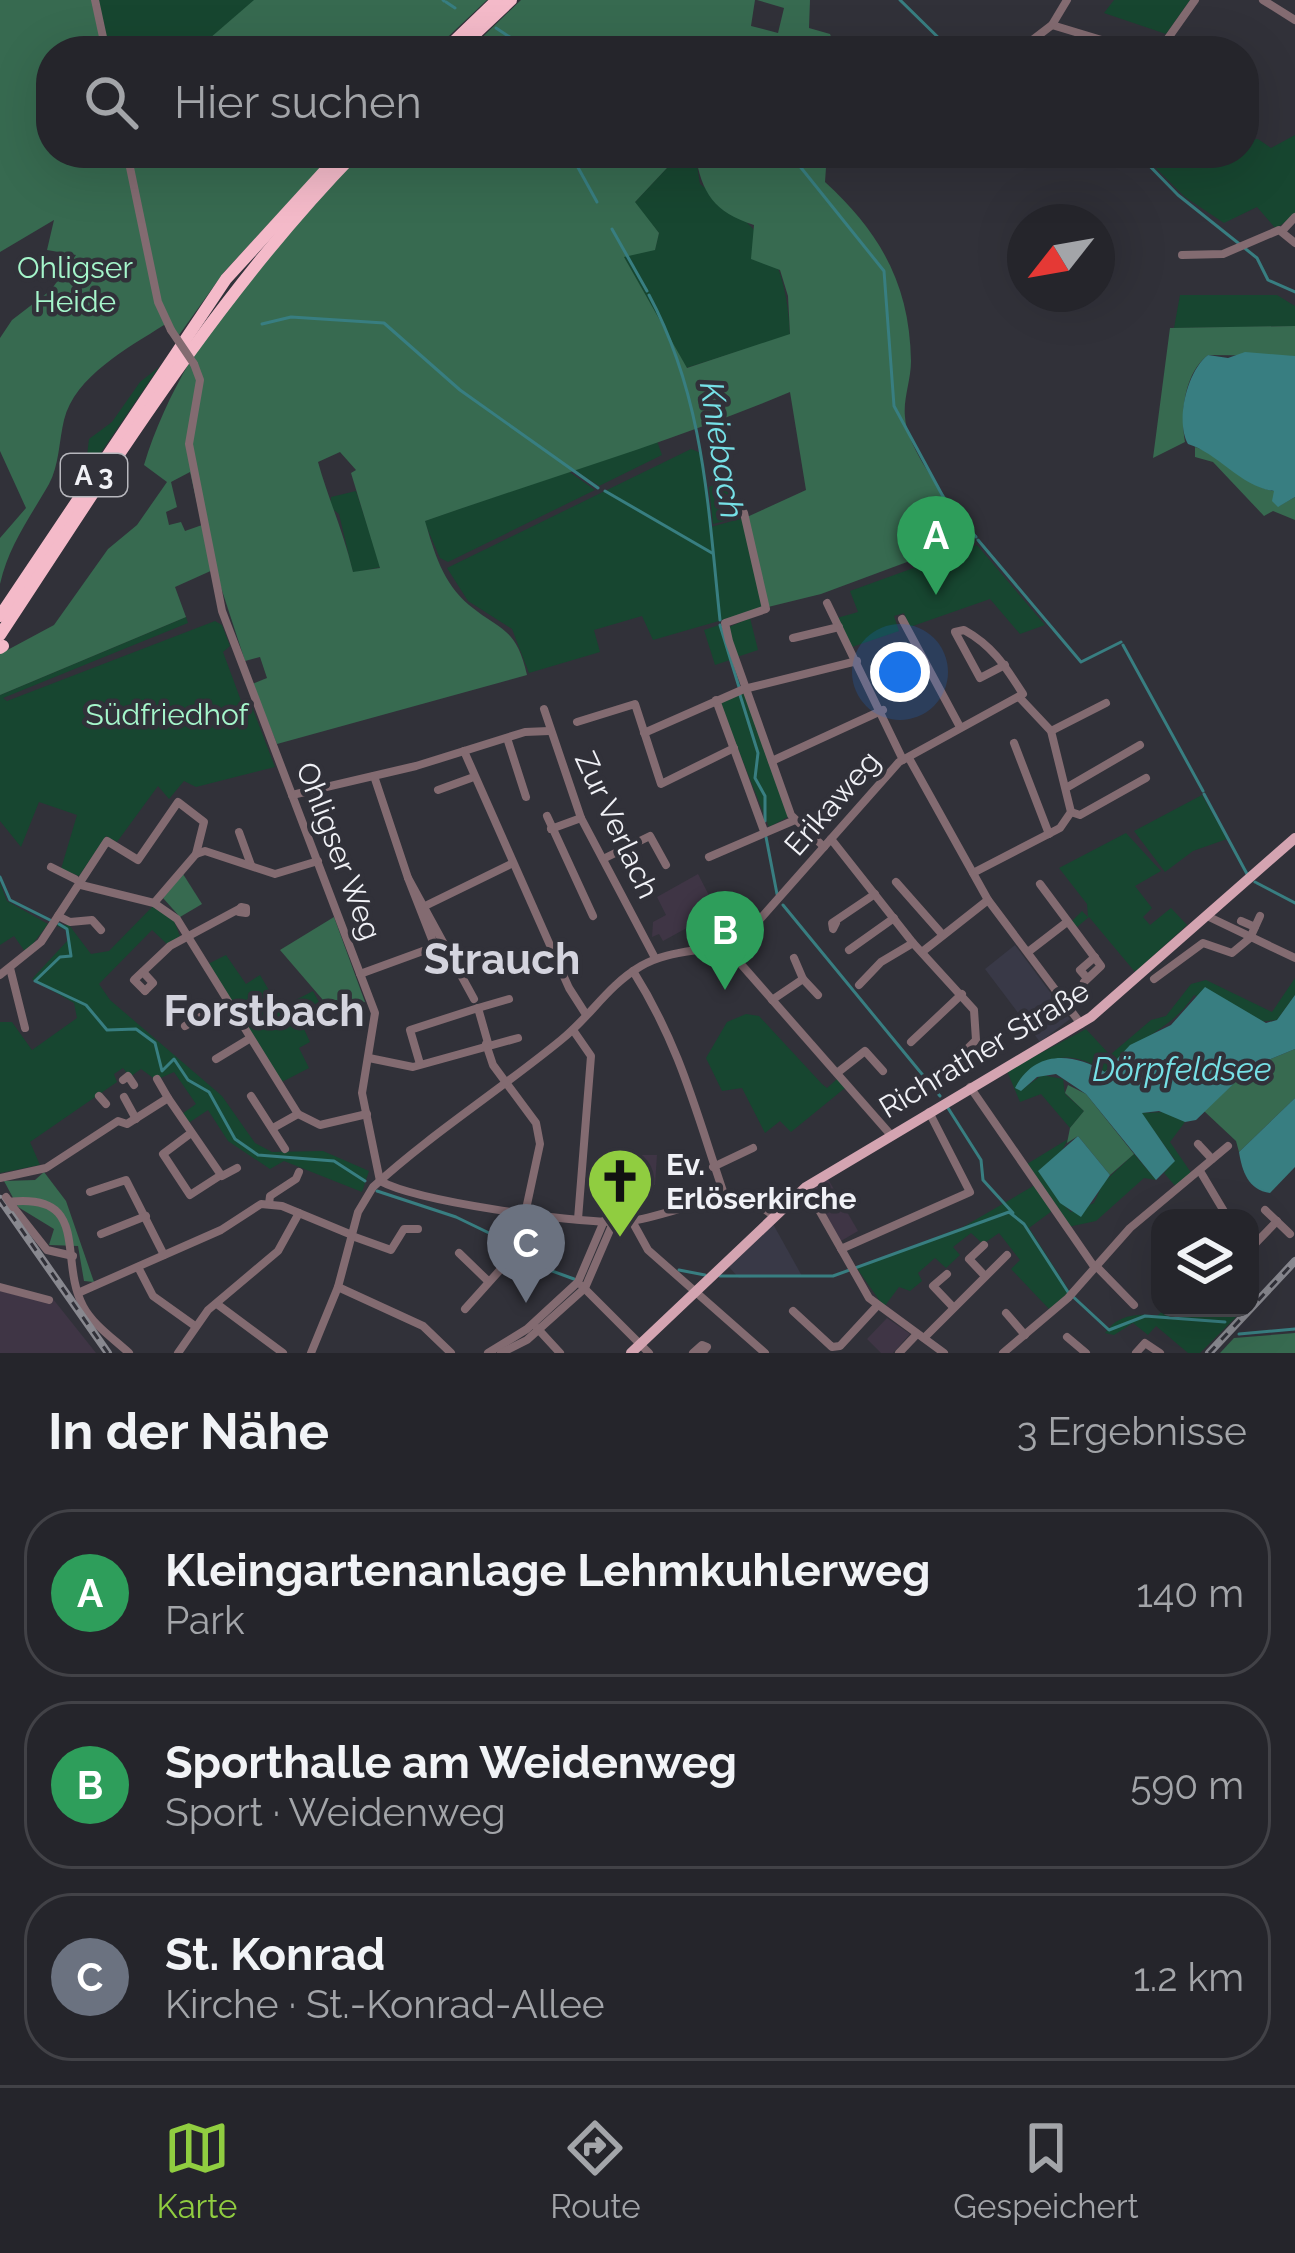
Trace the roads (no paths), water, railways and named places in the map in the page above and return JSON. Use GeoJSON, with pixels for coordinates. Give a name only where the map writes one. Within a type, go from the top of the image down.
{"type":"FeatureCollection","features":[{"type":"Feature","properties":{"kind":"highway"},"geometry":{"type":"LineString","coordinates":[[460,36],[497,0]]}},
{"type":"Feature","properties":{"kind":"highway"},"geometry":{"type":"LineString","coordinates":[[473,36],[511,0]]}},
{"type":"Feature","properties":{"kind":"highway","name":"A 3"},"geometry":{"type":"LineString","coordinates":[[0,616],[187,333],[256,244],[327,168]]}},
{"type":"Feature","properties":{"kind":"highway","name":"A 3"},"geometry":{"type":"LineString","coordinates":[[1,643],[181,359],[241,278],[341,168]]}},
{"type":"Feature","properties":{"kind":"highway"},"geometry":{"type":"LineString","coordinates":[[153,421],[181,359],[187,333]]}},
{"type":"Feature","properties":{"kind":"highway"},"geometry":{"type":"LineString","coordinates":[[0,604],[8,586]]}},
{"type":"Feature","properties":{"kind":"main road","name":"Richrather Straße"},"geometry":{"type":"LineString","coordinates":[[640,1350],[806,1187],[1081,1024],[1295,838]]}},
{"type":"Feature","properties":{"kind":"street"},"geometry":{"type":"LineString","coordinates":[[95,0],[103,36]]}},
{"type":"Feature","properties":{"kind":"street"},"geometry":{"type":"LineString","coordinates":[[1038,36],[1052,25],[1067,0]]}},
{"type":"Feature","properties":{"kind":"street"},"geometry":{"type":"LineString","coordinates":[[1170,36],[1195,0]]}},
{"type":"Feature","properties":{"kind":"street"},"geometry":{"type":"LineString","coordinates":[[1263,0],[1295,20]]}},
{"type":"Feature","properties":{"kind":"street"},"geometry":{"type":"LineString","coordinates":[[1052,25],[1088,36]]}},
{"type":"Feature","properties":{"kind":"street"},"geometry":{"type":"LineString","coordinates":[[130,168],[158,302],[181,359]]}},
{"type":"Feature","properties":{"kind":"street"},"geometry":{"type":"LineString","coordinates":[[1182,255],[1212,257],[1243,247],[1283,230],[1295,217]]}},
{"type":"Feature","properties":{"kind":"street"},"geometry":{"type":"LineString","coordinates":[[1283,230],[1295,243]]}},
{"type":"Feature","properties":{"kind":"street","name":"Ohligser Weg"},"geometry":{"type":"LineString","coordinates":[[181,359],[200,380],[189,443],[223,613],[376,1020],[362,1093],[380,1181]]}},
{"type":"Feature","properties":{"kind":"street"},"geometry":{"type":"LineString","coordinates":[[744,513],[766,609],[725,622],[744,689],[794,820],[828,843],[974,1010],[978,1034],[968,1052],[950,1066]]}},
{"type":"Feature","properties":{"kind":"street"},"geometry":{"type":"LineString","coordinates":[[826,603],[906,760],[988,900],[1081,1024]]}},
{"type":"Feature","properties":{"kind":"street"},"geometry":{"type":"LineString","coordinates":[[902,619],[961,728]]}},
{"type":"Feature","properties":{"kind":"street"},"geometry":{"type":"LineString","coordinates":[[793,638],[839,627]]}},
{"type":"Feature","properties":{"kind":"street"},"geometry":{"type":"LineString","coordinates":[[1004,665],[980,678],[962,645],[977,637],[1004,665],[1051,731],[1071,812]]}},
{"type":"Feature","properties":{"kind":"street"},"geometry":{"type":"LineString","coordinates":[[644,733],[744,689],[857,662]]}},
{"type":"Feature","properties":{"kind":"street","name":"Erikaweg"},"geometry":{"type":"LineString","coordinates":[[380,1181],[573,1030],[585,1013],[633,971],[655,958],[725,946],[756,927],[906,760],[1021,695]]}},
{"type":"Feature","properties":{"kind":"street"},"geometry":{"type":"LineString","coordinates":[[716,700],[764,831]]}},
{"type":"Feature","properties":{"kind":"street"},"geometry":{"type":"LineString","coordinates":[[1051,731],[1106,703]]}},
{"type":"Feature","properties":{"kind":"street"},"geometry":{"type":"LineString","coordinates":[[577,722],[635,704],[661,784],[734,748]]}},
{"type":"Feature","properties":{"kind":"street","name":"Zur Verlach"},"geometry":{"type":"LineString","coordinates":[[544,709],[581,818],[655,958]]}},
{"type":"Feature","properties":{"kind":"street"},"geometry":{"type":"LineString","coordinates":[[772,761],[883,710]]}},
{"type":"Feature","properties":{"kind":"street"},"geometry":{"type":"LineString","coordinates":[[292,795],[550,731]]}},
{"type":"Feature","properties":{"kind":"street"},"geometry":{"type":"LineString","coordinates":[[507,738],[526,797]]}},
{"type":"Feature","properties":{"kind":"street"},"geometry":{"type":"LineString","coordinates":[[1014,743],[1049,834]]}},
{"type":"Feature","properties":{"kind":"street"},"geometry":{"type":"LineString","coordinates":[[1066,788],[1140,745]]}},
{"type":"Feature","properties":{"kind":"street"},"geometry":{"type":"LineString","coordinates":[[464,751],[472,778],[585,1013]]}},
{"type":"Feature","properties":{"kind":"street"},"geometry":{"type":"LineString","coordinates":[[374,776],[434,947],[445,971],[457,968]]}},
{"type":"Feature","properties":{"kind":"street"},"geometry":{"type":"LineString","coordinates":[[439,790],[472,778]]}},
{"type":"Feature","properties":{"kind":"street"},"geometry":{"type":"LineString","coordinates":[[973,873],[1049,834],[1071,812],[1084,813],[1146,778]]}},
{"type":"Feature","properties":{"kind":"street"},"geometry":{"type":"LineString","coordinates":[[0,975],[55,921],[107,841],[138,860],[178,802],[201,816],[204,836],[213,850],[275,874],[318,860]]}},
{"type":"Feature","properties":{"kind":"street"},"geometry":{"type":"LineString","coordinates":[[547,816],[593,916]]}},
{"type":"Feature","properties":{"kind":"street"},"geometry":{"type":"LineString","coordinates":[[551,829],[581,818]]}},
{"type":"Feature","properties":{"kind":"street"},"geometry":{"type":"LineString","coordinates":[[709,857],[794,820]]}},
{"type":"Feature","properties":{"kind":"street"},"geometry":{"type":"LineString","coordinates":[[239,832],[250,865]]}},
{"type":"Feature","properties":{"kind":"street"},"geometry":{"type":"LineString","coordinates":[[154,903],[196,854],[204,836]]}},
{"type":"Feature","properties":{"kind":"street"},"geometry":{"type":"LineString","coordinates":[[603,859],[650,836],[666,865]]}},
{"type":"Feature","properties":{"kind":"street"},"geometry":{"type":"LineString","coordinates":[[196,854],[213,850]]}},
{"type":"Feature","properties":{"kind":"street"},"geometry":{"type":"LineString","coordinates":[[423,907],[512,864]]}},
{"type":"Feature","properties":{"kind":"street"},"geometry":{"type":"LineString","coordinates":[[51,867],[78,882],[154,903],[178,920],[298,1114],[320,1125],[367,1114]]}},
{"type":"Feature","properties":{"kind":"street"},"geometry":{"type":"LineString","coordinates":[[408,878],[476,1004],[506,1083],[539,1132],[518,1251],[465,1309]]}},
{"type":"Feature","properties":{"kind":"street"},"geometry":{"type":"LineString","coordinates":[[896,882],[941,933]]}},
{"type":"Feature","properties":{"kind":"street"},"geometry":{"type":"LineString","coordinates":[[1040,884],[1101,966],[1085,980]]}},
{"type":"Feature","properties":{"kind":"street"},"geometry":{"type":"LineString","coordinates":[[836,923],[875,895]]}},
{"type":"Feature","properties":{"kind":"street"},"geometry":{"type":"LineString","coordinates":[[922,952],[988,900]]}},
{"type":"Feature","properties":{"kind":"street"},"geometry":{"type":"LineString","coordinates":[[143,972],[187,936],[239,909]]}},
{"type":"Feature","properties":{"kind":"street"},"geometry":{"type":"LineString","coordinates":[[1207,916],[1295,958]]}},
{"type":"Feature","properties":{"kind":"street"},"geometry":{"type":"LineString","coordinates":[[1154,979],[1203,943],[1232,953],[1250,938],[1260,916]]}},
{"type":"Feature","properties":{"kind":"street"},"geometry":{"type":"LineString","coordinates":[[849,950],[894,918]]}},
{"type":"Feature","properties":{"kind":"street"},"geometry":{"type":"LineString","coordinates":[[55,921],[92,920],[101,930]]}},
{"type":"Feature","properties":{"kind":"street"},"geometry":{"type":"LineString","coordinates":[[1241,921],[1255,927]]}},
{"type":"Feature","properties":{"kind":"street"},"geometry":{"type":"LineString","coordinates":[[1028,952],[1067,922]]}},
{"type":"Feature","properties":{"kind":"street"},"geometry":{"type":"LineString","coordinates":[[860,986],[880,962],[913,943]]}},
{"type":"Feature","properties":{"kind":"street"},"geometry":{"type":"LineString","coordinates":[[725,946],[890,1134]]}},
{"type":"Feature","properties":{"kind":"street"},"geometry":{"type":"LineString","coordinates":[[360,974],[434,947]]}},
{"type":"Feature","properties":{"kind":"street"},"geometry":{"type":"LineString","coordinates":[[794,958],[803,979],[818,995]]}},
{"type":"Feature","properties":{"kind":"street"},"geometry":{"type":"LineString","coordinates":[[10,968],[25,1028]]}},
{"type":"Feature","properties":{"kind":"street"},"geometry":{"type":"LineString","coordinates":[[633,971],[677,1047],[726,1199]]}},
{"type":"Feature","properties":{"kind":"street"},"geometry":{"type":"LineString","coordinates":[[772,1000],[803,979]]}},
{"type":"Feature","properties":{"kind":"street"},"geometry":{"type":"LineString","coordinates":[[911,1042],[962,994]]}},
{"type":"Feature","properties":{"kind":"street"},"geometry":{"type":"LineString","coordinates":[[420,1064],[410,1030],[476,1004],[509,999]]}},
{"type":"Feature","properties":{"kind":"street"},"geometry":{"type":"LineString","coordinates":[[185,1026],[226,1002]]}},
{"type":"Feature","properties":{"kind":"street"},"geometry":{"type":"LineString","coordinates":[[573,1030],[591,1057],[578,1219]]}},
{"type":"Feature","properties":{"kind":"street"},"geometry":{"type":"LineString","coordinates":[[369,1058],[420,1064],[518,1038]]}},
{"type":"Feature","properties":{"kind":"street"},"geometry":{"type":"LineString","coordinates":[[216,1059],[249,1039]]}},
{"type":"Feature","properties":{"kind":"street"},"geometry":{"type":"LineString","coordinates":[[837,1073],[866,1052],[883,1071]]}},
{"type":"Feature","properties":{"kind":"street"},"geometry":{"type":"LineString","coordinates":[[134,1085],[128,1076],[120,1089],[134,1120]]}},
{"type":"Feature","properties":{"kind":"street"},"geometry":{"type":"LineString","coordinates":[[157,1079],[221,1175]]}},
{"type":"Feature","properties":{"kind":"street"},"geometry":{"type":"LineString","coordinates":[[970,1086],[1095,1267],[1134,1305]]}},
{"type":"Feature","properties":{"kind":"street"},"geometry":{"type":"LineString","coordinates":[[250,1096],[285,1149]]}},
{"type":"Feature","properties":{"kind":"street"},"geometry":{"type":"LineString","coordinates":[[0,1178],[46,1168],[121,1120],[134,1120],[168,1098]]}},
{"type":"Feature","properties":{"kind":"street"},"geometry":{"type":"LineString","coordinates":[[841,1249],[970,1192],[928,1111]]}},
{"type":"Feature","properties":{"kind":"street"},"geometry":{"type":"LineString","coordinates":[[273,1128],[298,1114]]}},
{"type":"Feature","properties":{"kind":"street"},"geometry":{"type":"LineString","coordinates":[[191,1133],[163,1154],[187,1193],[194,1194],[238,1168]]}},
{"type":"Feature","properties":{"kind":"street"},"geometry":{"type":"LineString","coordinates":[[1198,1144],[1212,1160]]}},
{"type":"Feature","properties":{"kind":"street"},"geometry":{"type":"LineString","coordinates":[[1003,1353],[1071,1296],[1130,1228],[1228,1146]]}},
{"type":"Feature","properties":{"kind":"street"},"geometry":{"type":"LineString","coordinates":[[713,1167],[753,1148]]}},
{"type":"Feature","properties":{"kind":"street"},"geometry":{"type":"LineString","coordinates":[[269,1204],[271,1196],[299,1172]]}},
{"type":"Feature","properties":{"kind":"street"},"geometry":{"type":"LineString","coordinates":[[1200,1172],[1223,1209]]}},
{"type":"Feature","properties":{"kind":"street"},"geometry":{"type":"LineString","coordinates":[[90,1192],[126,1180],[164,1255]]}},
{"type":"Feature","properties":{"kind":"street"},"geometry":{"type":"LineString","coordinates":[[310,1353],[338,1287],[364,1199],[380,1181],[609,1222],[726,1199],[758,1202],[774,1217]]}},
{"type":"Feature","properties":{"kind":"street"},"geometry":{"type":"LineString","coordinates":[[806,1187],[876,1307],[937,1351]]}},
{"type":"Feature","properties":{"kind":"street"},"geometry":{"type":"LineString","coordinates":[[194,1194],[204,1208]]}},
{"type":"Feature","properties":{"kind":"street"},"geometry":{"type":"LineString","coordinates":[[2,1196],[47,1250],[74,1256]]}},
{"type":"Feature","properties":{"kind":"street"},"geometry":{"type":"LineString","coordinates":[[2,1196],[50,1207],[66,1223],[78,1293],[93,1320],[129,1353]]}},
{"type":"Feature","properties":{"kind":"street"},"geometry":{"type":"LineString","coordinates":[[78,1293],[269,1204],[391,1250],[404,1229],[418,1229]]}},
{"type":"Feature","properties":{"kind":"street"},"geometry":{"type":"LineString","coordinates":[[1265,1210],[1290,1234]]}},
{"type":"Feature","properties":{"kind":"street"},"geometry":{"type":"LineString","coordinates":[[178,1353],[195,1326],[278,1252],[299,1213]]}},
{"type":"Feature","properties":{"kind":"street"},"geometry":{"type":"LineString","coordinates":[[101,1234],[146,1216]]}},
{"type":"Feature","properties":{"kind":"street"},"geometry":{"type":"LineString","coordinates":[[632,1221],[641,1242],[764,1353]]}},
{"type":"Feature","properties":{"kind":"street"},"geometry":{"type":"LineString","coordinates":[[1259,1239],[1276,1221]]}},
{"type":"Feature","properties":{"kind":"street"},"geometry":{"type":"LineString","coordinates":[[501,1353],[581,1285],[609,1222]]}},
{"type":"Feature","properties":{"kind":"street"},"geometry":{"type":"LineString","coordinates":[[984,1245],[969,1259],[985,1276]]}},
{"type":"Feature","properties":{"kind":"street"},"geometry":{"type":"LineString","coordinates":[[459,1253],[488,1281]]}},
{"type":"Feature","properties":{"kind":"street"},"geometry":{"type":"LineString","coordinates":[[899,1353],[1007,1255]]}},
{"type":"Feature","properties":{"kind":"street"},"geometry":{"type":"LineString","coordinates":[[138,1267],[157,1300],[195,1326]]}},
{"type":"Feature","properties":{"kind":"street"},"geometry":{"type":"LineString","coordinates":[[947,1274],[933,1286],[952,1306]]}},
{"type":"Feature","properties":{"kind":"street"},"geometry":{"type":"LineString","coordinates":[[581,1285],[640,1350]]}},
{"type":"Feature","properties":{"kind":"street"},"geometry":{"type":"LineString","coordinates":[[0,1287],[49,1300]]}},
{"type":"Feature","properties":{"kind":"street"},"geometry":{"type":"LineString","coordinates":[[338,1287],[422,1325],[451,1353]]}},
{"type":"Feature","properties":{"kind":"street"},"geometry":{"type":"LineString","coordinates":[[217,1304],[283,1353]]}},
{"type":"Feature","properties":{"kind":"street"},"geometry":{"type":"LineString","coordinates":[[793,1311],[832,1347],[840,1346],[876,1307]]}},
{"type":"Feature","properties":{"kind":"street"},"geometry":{"type":"LineString","coordinates":[[1006,1312],[1025,1335]]}},
{"type":"Feature","properties":{"kind":"street"},"geometry":{"type":"LineString","coordinates":[[488,1353],[536,1326]]}},
{"type":"Feature","properties":{"kind":"street"},"geometry":{"type":"LineString","coordinates":[[536,1326],[560,1353]]}},
{"type":"Feature","properties":{"kind":"street"},"geometry":{"type":"LineString","coordinates":[[1066,1336],[1086,1353]]}},
{"type":"Feature","properties":{"kind":"street"},"geometry":{"type":"LineString","coordinates":[[1136,1353],[1144,1343],[1160,1353]]}},
{"type":"Feature","properties":{"kind":"street"},"geometry":{"type":"LineString","coordinates":[[693,1353],[702,1345],[707,1347],[702,1353]]}},
{"type":"Feature","properties":{"kind":"water"},"geometry":{"type":"Polygon","coordinates":[[[1245,352],[1295,356],[1295,497],[1278,507],[1272,501],[1274,491],[1251,483],[1188,444],[1184,434],[1185,397],[1201,362],[1208,355],[1228,358],[1245,352]]]}},
{"type":"Feature","properties":{"kind":"water","name":"Dörpfeldsee"},"geometry":{"type":"Polygon","coordinates":[[[1205,987],[1266,1023],[1277,1020],[1295,995],[1295,1049],[1251,1067],[1196,1120],[1185,1122],[1159,1111],[1142,1113],[1175,1161],[1156,1180],[1086,1094],[1056,1074],[1037,1077],[1021,1091],[1015,1088],[1033,1066],[1056,1058],[1081,1061],[1105,1072],[1130,1045],[1171,1025],[1205,987]]]}},
{"type":"Feature","properties":{"kind":"water"},"geometry":{"type":"Polygon","coordinates":[[[1295,1098],[1295,1167],[1270,1193],[1262,1191],[1247,1178],[1239,1152],[1295,1098]]]}},
{"type":"Feature","properties":{"kind":"water"},"geometry":{"type":"Polygon","coordinates":[[[1078,1136],[1110,1175],[1081,1217],[1060,1203],[1038,1171],[1078,1136]]]}},
{"type":"Feature","properties":{"kind":"waterway"},"geometry":{"type":"LineString","coordinates":[[900,0],[937,36]]}},
{"type":"Feature","properties":{"kind":"waterway","name":"Kniebach"},"geometry":{"type":"LineString","coordinates":[[446,2],[455,8]]}},
{"type":"Feature","properties":{"kind":"waterway","name":"Kniebach"},"geometry":{"type":"LineString","coordinates":[[496,28],[508,36]]}},
{"type":"Feature","properties":{"kind":"waterway","name":"Kniebach"},"geometry":{"type":"LineString","coordinates":[[578,168],[597,202]]}},
{"type":"Feature","properties":{"kind":"waterway"},"geometry":{"type":"LineString","coordinates":[[801,168],[884,271],[894,406],[946,502],[976,537]]}},
{"type":"Feature","properties":{"kind":"waterway"},"geometry":{"type":"LineString","coordinates":[[1152,168],[1257,258],[1268,280],[1295,292]]}},
{"type":"Feature","properties":{"kind":"waterway","name":"Kniebach"},"geometry":{"type":"LineString","coordinates":[[612,229],[647,291]]}},
{"type":"Feature","properties":{"kind":"waterway","name":"Kniebach"},"geometry":{"type":"LineString","coordinates":[[649,295],[682,373],[701,453],[720,620]]}},
{"type":"Feature","properties":{"kind":"waterway"},"geometry":{"type":"LineString","coordinates":[[262,324],[291,317],[384,323],[460,390],[598,488]]}},
{"type":"Feature","properties":{"kind":"waterway"},"geometry":{"type":"LineString","coordinates":[[605,491],[712,553]]}},
{"type":"Feature","properties":{"kind":"waterway"},"geometry":{"type":"LineString","coordinates":[[978,540],[1081,662],[1121,642]]}},
{"type":"Feature","properties":{"kind":"waterway","name":"Kniebach"},"geometry":{"type":"LineString","coordinates":[[720,625],[739,687]]}},
{"type":"Feature","properties":{"kind":"waterway"},"geometry":{"type":"LineString","coordinates":[[1123,645],[1203,791]]}},
{"type":"Feature","properties":{"kind":"waterway","name":"Kniebach"},"geometry":{"type":"LineString","coordinates":[[740,695],[758,753],[755,778],[765,796],[765,821]]}},
{"type":"Feature","properties":{"kind":"waterway"},"geometry":{"type":"LineString","coordinates":[[1204,794],[1247,874]]}},
{"type":"Feature","properties":{"kind":"waterway","name":"Kniebach"},"geometry":{"type":"LineString","coordinates":[[766,837],[777,894]]}},
{"type":"Feature","properties":{"kind":"waterway"},"geometry":{"type":"LineString","coordinates":[[0,877],[10,900],[50,920]]}},
{"type":"Feature","properties":{"kind":"waterway"},"geometry":{"type":"LineString","coordinates":[[1255,882],[1295,903]]}},
{"type":"Feature","properties":{"kind":"waterway","name":"Kniebach"},"geometry":{"type":"LineString","coordinates":[[783,905],[940,1096]]}},
{"type":"Feature","properties":{"kind":"waterway"},"geometry":{"type":"LineString","coordinates":[[59,924],[67,929],[71,956],[60,957],[35,981],[86,1005],[107,1030],[136,1029],[155,1043],[162,1071],[174,1059],[188,1080],[209,1092],[235,1139],[258,1155],[334,1161],[365,1181]]}},
{"type":"Feature","properties":{"kind":"waterway","name":"Kniebach"},"geometry":{"type":"LineString","coordinates":[[948,1108],[981,1160],[983,1180],[1013,1213]]}},
{"type":"Feature","properties":{"kind":"waterway"},"geometry":{"type":"LineString","coordinates":[[377,1191],[456,1217],[514,1245]]}},
{"type":"Feature","properties":{"kind":"waterway"},"geometry":{"type":"LineString","coordinates":[[720,1276],[833,1276],[1009,1212],[1024,1224],[1068,1292],[1109,1330],[1145,1316],[1225,1322]]}},
{"type":"Feature","properties":{"kind":"waterway"},"geometry":{"type":"LineString","coordinates":[[522,1250],[533,1264],[574,1279]]}},
{"type":"Feature","properties":{"kind":"waterway"},"geometry":{"type":"LineString","coordinates":[[679,1270],[705,1275]]}},
{"type":"Feature","properties":{"kind":"waterway"},"geometry":{"type":"LineString","coordinates":[[1239,1334],[1295,1329]]}},
{"type":"Feature","properties":{"kind":"railway"},"geometry":{"type":"LineString","coordinates":[[0,1199],[108,1353]]}},
{"type":"Feature","properties":{"kind":"railway"},"geometry":{"type":"LineString","coordinates":[[1209,1353],[1295,1261]]}},
{"type":"Feature","properties":{"kind":"place","name":"Kleingartenanlage Lehmkuhlerweg"},"geometry":{"type":"Point","coordinates":[936,595]}},
{"type":"Feature","properties":{"kind":"place","name":"Sporthalle am Weidenweg"},"geometry":{"type":"Point","coordinates":[725,990]}},
{"type":"Feature","properties":{"kind":"place","name":"Ev. Erlöserkirche"},"geometry":{"type":"Point","coordinates":[620,1240]}},
{"type":"Feature","properties":{"kind":"place","name":"St. Konrad"},"geometry":{"type":"Point","coordinates":[526,1303]}},
{"type":"Feature","properties":{"kind":"district","name":"Strauch"},"geometry":{"type":"Point","coordinates":[502,959]}},
{"type":"Feature","properties":{"kind":"district","name":"Forstbach"},"geometry":{"type":"Point","coordinates":[264,1011]}},
{"type":"Feature","properties":{"kind":"park label","name":"Ohligser Heide"},"geometry":{"type":"Point","coordinates":[75,284]}},
{"type":"Feature","properties":{"kind":"park label","name":"Südfriedhof"},"geometry":{"type":"Point","coordinates":[167,714]}}]}
